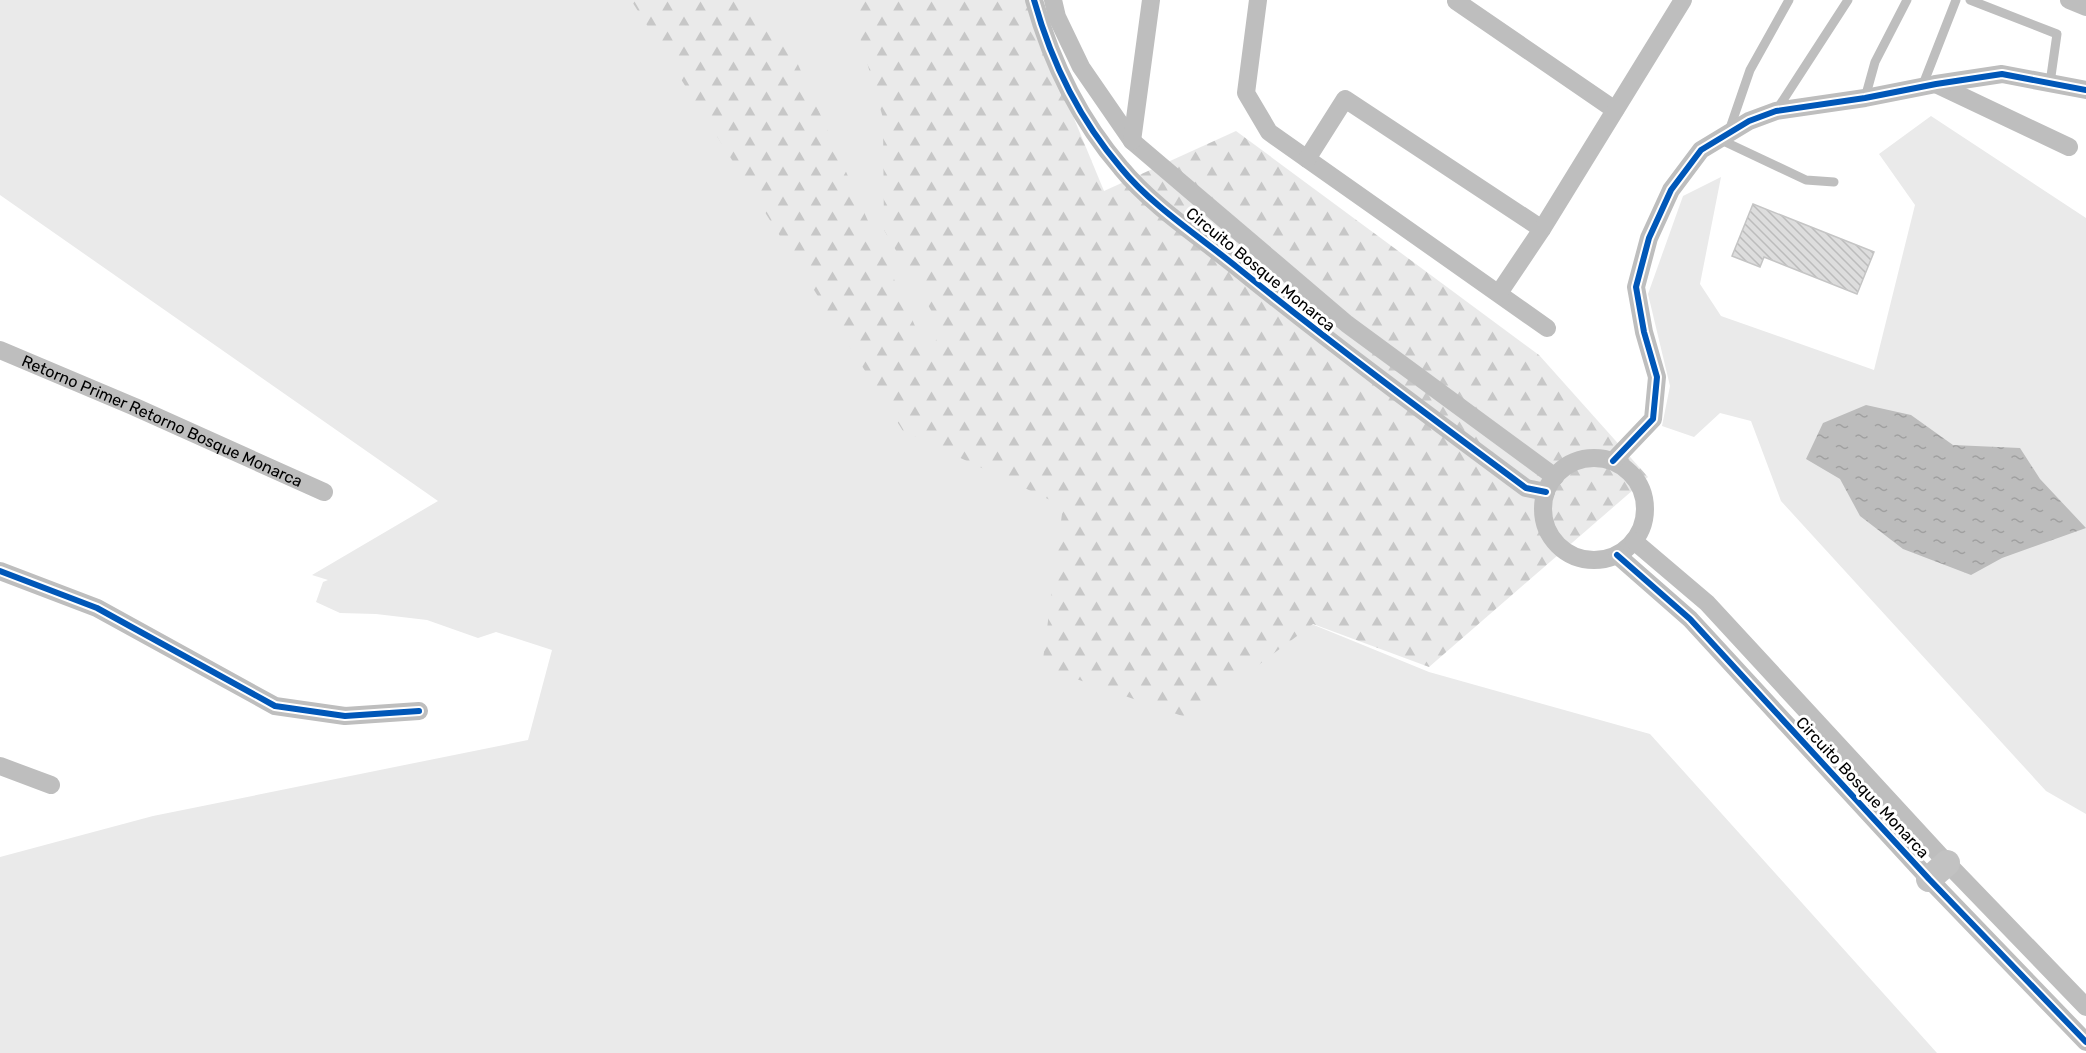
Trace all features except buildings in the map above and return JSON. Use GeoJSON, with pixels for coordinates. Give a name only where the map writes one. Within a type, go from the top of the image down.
{"type":"FeatureCollection","features":[{"type":"Feature","properties":{"kind":"street","name":"Circuito Bosque Monarca"},"geometry":{"type":"LineString","coordinates":[[1034,0],[1066,88],[1088,126],[1121,169],[1150,196],[1332,344],[1526,488],[1550,484]]}},
{"type":"Feature","properties":{"kind":"street","name":"Circuito Bosque Monarca"},"geometry":{"type":"LineString","coordinates":[[1053,0],[1057,16],[1081,67],[1132,141],[1347,324],[1550,484]]}},
{"type":"Feature","properties":{"kind":"street"},"geometry":{"type":"LineString","coordinates":[[1132,141],[1151,0]]}},
{"type":"Feature","properties":{"kind":"street"},"geometry":{"type":"LineString","coordinates":[[1258,0],[1246,93],[1269,132],[1547,328]]}},
{"type":"Feature","properties":{"kind":"street"},"geometry":{"type":"LineString","coordinates":[[1499,293],[1542,229],[1683,0]]}},
{"type":"Feature","properties":{"kind":"street"},"geometry":{"type":"LineString","coordinates":[[2069,0],[2086,7]]}},
{"type":"Feature","properties":{"kind":"street"},"geometry":{"type":"LineString","coordinates":[[1456,1],[1615,110]]}},
{"type":"Feature","properties":{"kind":"street"},"geometry":{"type":"LineString","coordinates":[[1613,462],[1653,419],[1657,377],[1644,332],[1636,287],[1649,238],[1671,190],[1701,150],[1749,121],[1776,111],[1865,98],[1929,85],[2002,74],[2086,90]]}},
{"type":"Feature","properties":{"kind":"street"},"geometry":{"type":"LineString","coordinates":[[1929,85],[2069,147]]}},
{"type":"Feature","properties":{"kind":"street"},"geometry":{"type":"LineString","coordinates":[[1307,159],[1345,99],[1542,229]]}},
{"type":"Feature","properties":{"kind":"street","name":"Retorno Primer Retorno Bosque Monarca"},"geometry":{"type":"LineString","coordinates":[[0,350],[135,407],[324,492]]}},
{"type":"Feature","properties":{"kind":"street"},"geometry":{"type":"LineString","coordinates":[[1598,458],[1613,462],[1629,472],[1641,487],[1645,506],[1643,525],[1634,541],[1617,555],[1600,560],[1583,559],[1567,552],[1554,541],[1546,526],[1543,509],[1550,484],[1567,466],[1582,460],[1598,458]]}},
{"type":"Feature","properties":{"kind":"street","name":"Circuito Bosque Monarca"},"geometry":{"type":"LineString","coordinates":[[1634,541],[1707,603],[2086,1042]]}},
{"type":"Feature","properties":{"kind":"street","name":"Circuito Bosque Monarca"},"geometry":{"type":"LineString","coordinates":[[1617,555],[1690,619],[1938,871],[2086,1007]]}},
{"type":"Feature","properties":{"kind":"street"},"geometry":{"type":"LineString","coordinates":[[0,571],[97,608],[275,706],[345,716],[419,711]]}},
{"type":"Feature","properties":{"kind":"street"},"geometry":{"type":"LineString","coordinates":[[0,766],[51,786]]}},
{"type":"Feature","properties":{"kind":"lane"},"geometry":{"type":"LineString","coordinates":[[1789,0],[1750,70],[1723,137],[1806,180],[1834,182]]}},
{"type":"Feature","properties":{"kind":"lane"},"geometry":{"type":"LineString","coordinates":[[1776,111],[1848,0]]}},
{"type":"Feature","properties":{"kind":"lane"},"geometry":{"type":"LineString","coordinates":[[1865,98],[1875,62],[1907,0]]}},
{"type":"Feature","properties":{"kind":"lane"},"geometry":{"type":"LineString","coordinates":[[1929,85],[1956,0]]}},
{"type":"Feature","properties":{"kind":"lane"},"geometry":{"type":"LineString","coordinates":[[1970,0],[2057,34],[2050,83]]}},
{"type":"Feature","properties":{"kind":"green space"},"geometry":{"type":"Polygon","coordinates":[[[0,0],[915,0],[1082,530],[1429,672],[1650,734],[1937,1053],[0,1053],[0,857],[153,816],[528,740],[552,650],[496,632],[478,638],[427,620],[376,614],[340,613],[316,602],[323,582],[328,580],[312,575],[438,501],[0,195],[0,0]]]}},
{"type":"Feature","properties":{"kind":"green space"},"geometry":{"type":"Polygon","coordinates":[[[631,0],[741,0],[796,60],[928,355],[942,329],[884,230],[883,118],[849,0],[1025,0],[1104,191],[1236,131],[1539,355],[1648,477],[1429,667],[1313,624],[1188,718],[1042,667],[1063,506],[903,431],[631,0]]]}},
{"type":"Feature","properties":{"kind":"green space"},"geometry":{"type":"Polygon","coordinates":[[[1931,116],[2086,218],[2086,814],[2046,791],[1781,501],[1751,421],[1720,413],[1694,437],[1662,426],[1670,386],[1648,294],[1683,196],[1721,177],[1700,284],[1721,316],[1874,370],[1915,205],[1879,154],[1931,116]]]}},
{"type":"Feature","properties":{"kind":"water"},"geometry":{"type":"Polygon","coordinates":[[[1866,405],[1911,415],[1953,445],[2020,448],[2040,479],[2086,528],[2002,558],[1971,575],[1903,549],[1860,516],[1840,479],[1806,459],[1823,423],[1866,405]]]}},
{"type":"Feature","properties":{"kind":"cycle path"},"geometry":{"type":"LineString","coordinates":[[1034,0],[1058,67],[1079,109],[1106,149],[1133,182],[1177,221],[1490,461],[1526,488],[1546,492]]}},
{"type":"Feature","properties":{"kind":"cycle path"},"geometry":{"type":"LineString","coordinates":[[1613,461],[1653,419],[1657,377],[1644,332],[1636,287],[1649,238],[1671,190],[1701,150],[1749,121],[1776,111],[1865,98],[1936,84],[2002,74],[2086,90]]}},
{"type":"Feature","properties":{"kind":"cycle path"},"geometry":{"type":"LineString","coordinates":[[1617,555],[1690,619],[1929,879],[2086,1042]]}},
{"type":"Feature","properties":{"kind":"cycle path"},"geometry":{"type":"LineString","coordinates":[[0,571],[97,608],[275,706],[345,716],[419,711]]}}]}
